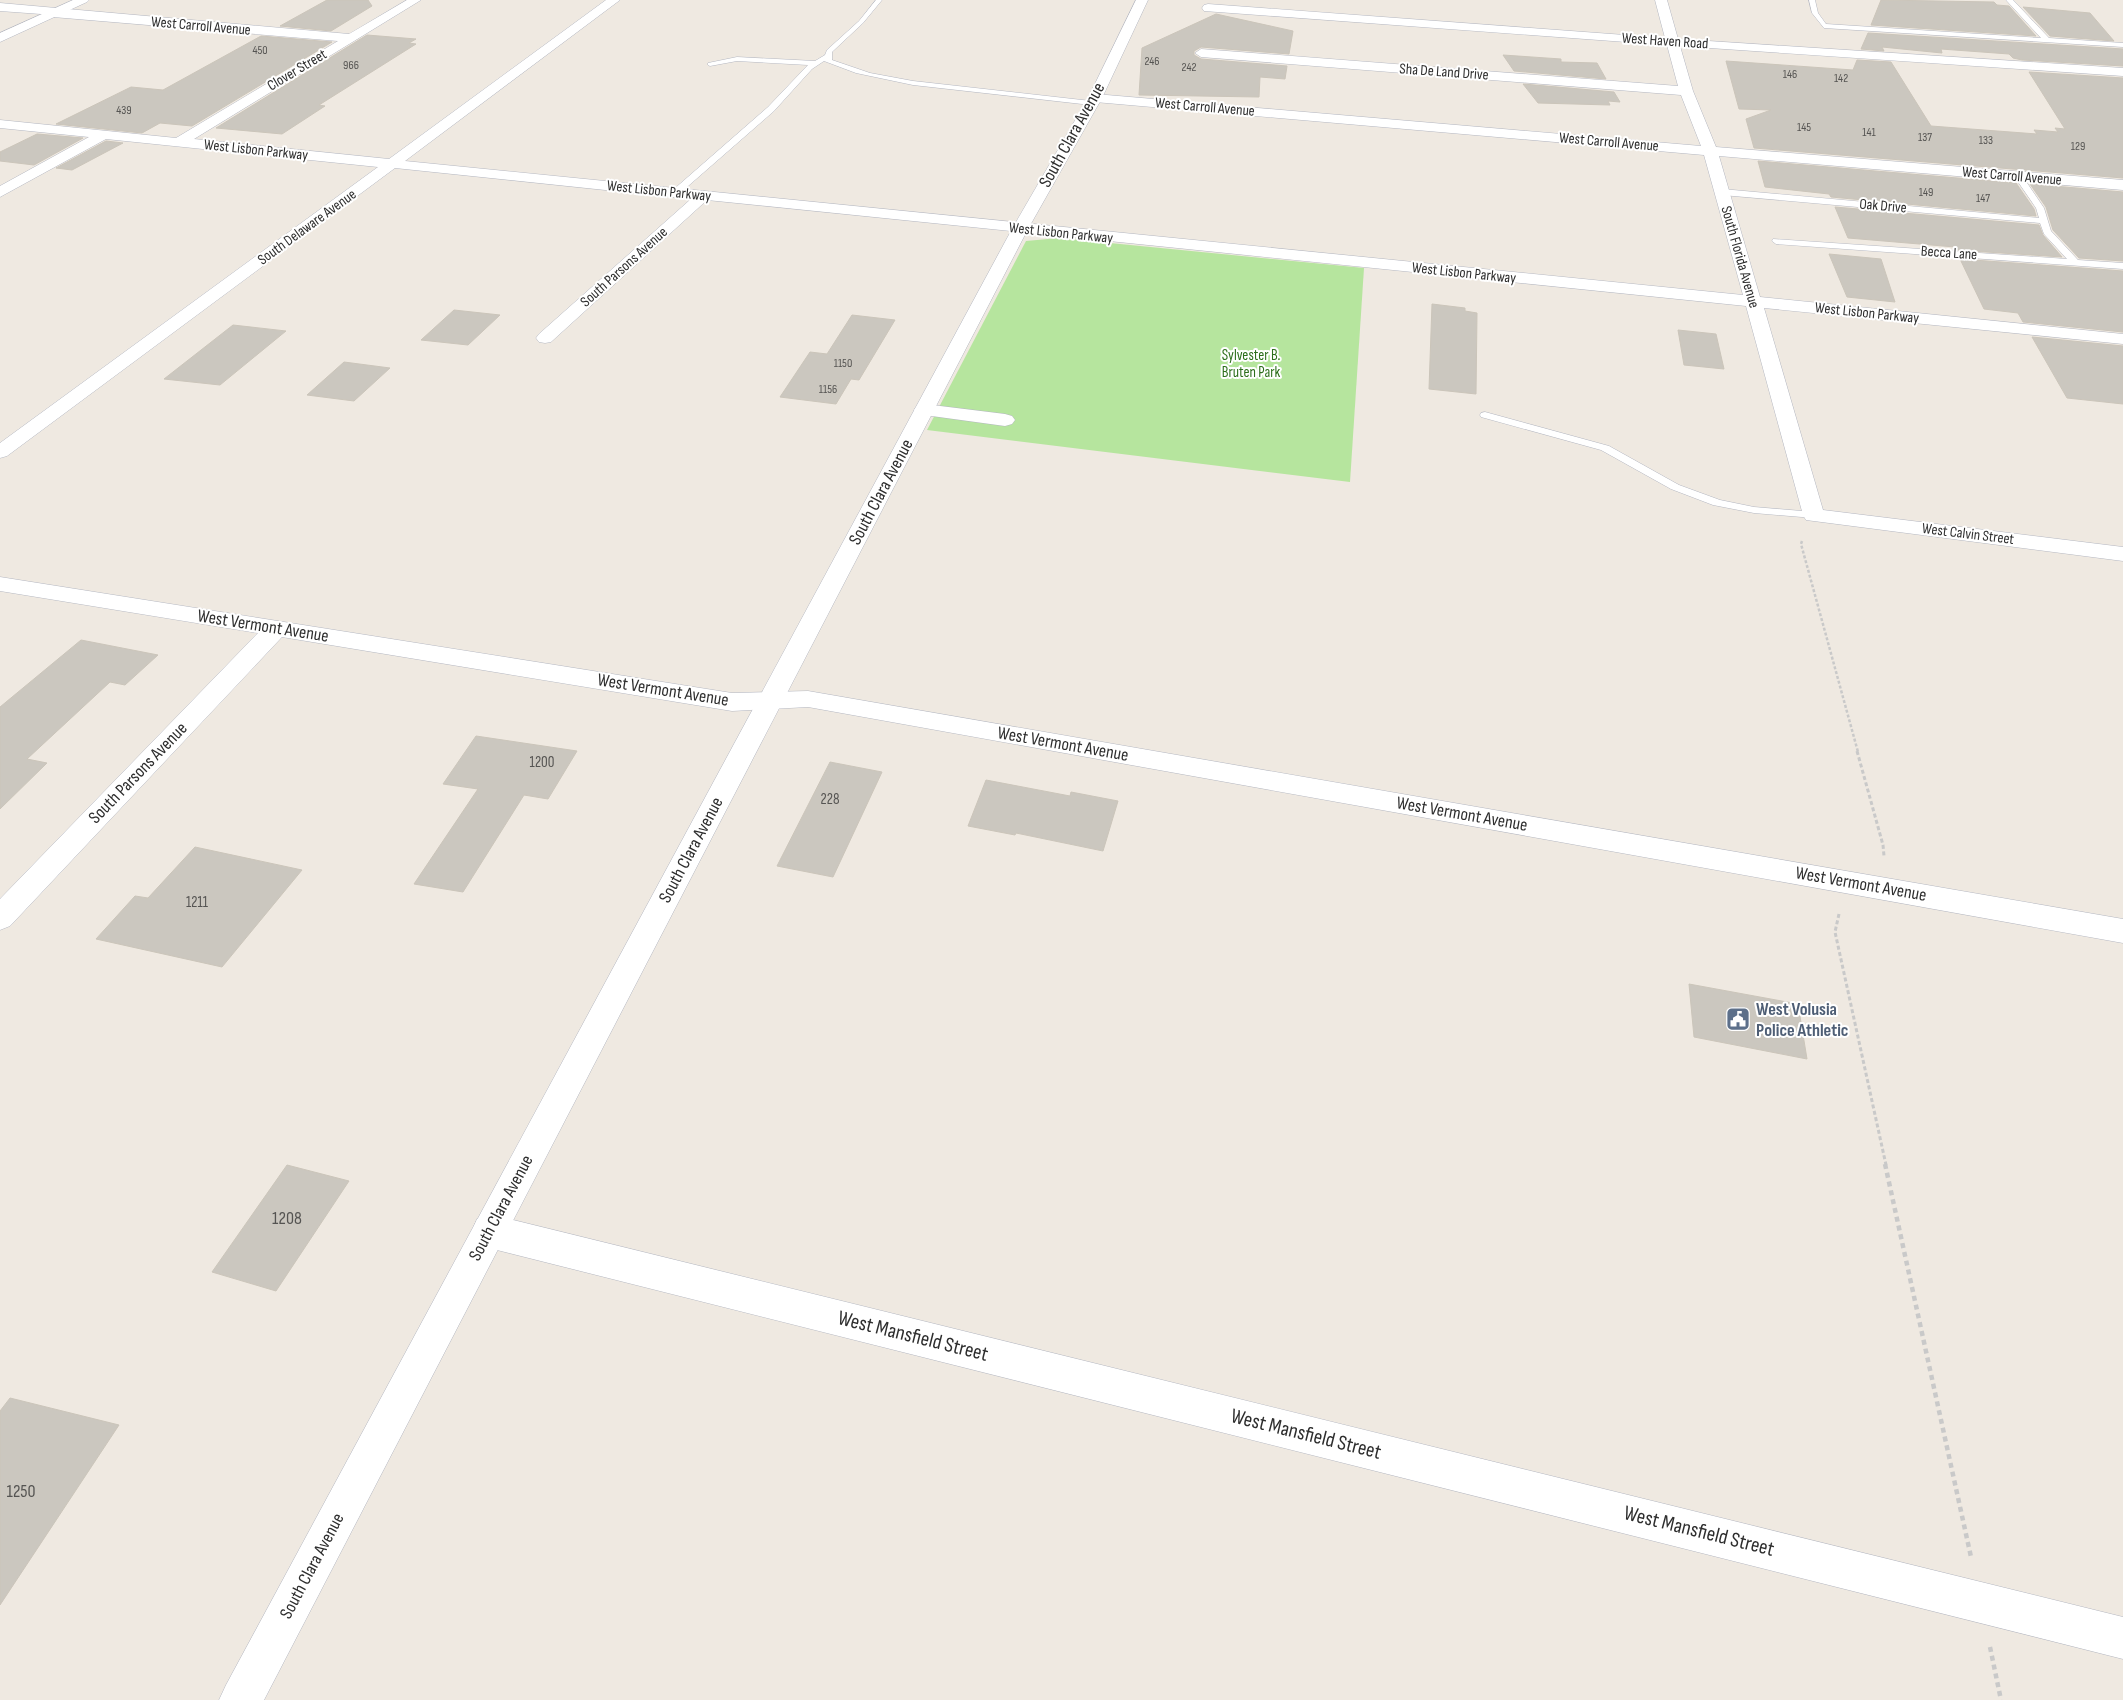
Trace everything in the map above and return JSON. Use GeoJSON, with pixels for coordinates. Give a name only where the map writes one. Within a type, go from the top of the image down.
{"type":"FeatureCollection","features":[{"type":"Feature","properties":{"kind":"street"},"geometry":{"type":"LineString","coordinates":[[0,38],[83,0]]}},
{"type":"Feature","properties":{"kind":"street","name":"Clover Street"},"geometry":{"type":"LineString","coordinates":[[179,142],[415,0]]}},
{"type":"Feature","properties":{"kind":"street","name":"South Delaware Avenue"},"geometry":{"type":"LineString","coordinates":[[0,452],[614,0]]}},
{"type":"Feature","properties":{"kind":"street","name":"South Clara Avenue"},"geometry":{"type":"LineString","coordinates":[[240,1700],[1020,229],[1093,100],[1142,0]]}},
{"type":"Feature","properties":{"kind":"street","name":"South Florida Avenue"},"geometry":{"type":"LineString","coordinates":[[1661,0],[1686,91],[1710,151],[1814,515]]}},
{"type":"Feature","properties":{"kind":"street","name":"West Carroll Avenue"},"geometry":{"type":"LineString","coordinates":[[0,7],[349,38]]}},
{"type":"Feature","properties":{"kind":"street","name":"West Haven Road"},"geometry":{"type":"LineString","coordinates":[[1208,8],[1672,42],[2123,72]]}},
{"type":"Feature","properties":{"kind":"street","name":"Sha De Land Drive"},"geometry":{"type":"LineString","coordinates":[[1201,54],[1686,91]]}},
{"type":"Feature","properties":{"kind":"street","name":"West Carroll Avenue"},"geometry":{"type":"LineString","coordinates":[[1093,100],[2123,185]]}},
{"type":"Feature","properties":{"kind":"street","name":"West Lisbon Parkway"},"geometry":{"type":"LineString","coordinates":[[0,124],[676,192],[1020,229],[2123,339]]}},
{"type":"Feature","properties":{"kind":"street"},"geometry":{"type":"LineString","coordinates":[[0,192],[105,134]]}},
{"type":"Feature","properties":{"kind":"street","name":"South Parsons Avenue"},"geometry":{"type":"LineString","coordinates":[[545,338],[704,195]]}},
{"type":"Feature","properties":{"kind":"street"},"geometry":{"type":"LineString","coordinates":[[924,410],[1005,420]]}},
{"type":"Feature","properties":{"kind":"street","name":"West Calvin Street"},"geometry":{"type":"LineString","coordinates":[[1814,515],[2123,554]]}},
{"type":"Feature","properties":{"kind":"street","name":"West Vermont Avenue"},"geometry":{"type":"LineString","coordinates":[[0,584],[732,702],[818,700],[2123,931]]}},
{"type":"Feature","properties":{"kind":"street","name":"South Parsons Avenue"},"geometry":{"type":"LineString","coordinates":[[0,918],[276,628]]}},
{"type":"Feature","properties":{"kind":"street","name":"West Mansfield Street"},"geometry":{"type":"LineString","coordinates":[[489,1231],[2123,1638]]}},
{"type":"Feature","properties":{"kind":"lane"},"geometry":{"type":"LineString","coordinates":[[879,0],[861,22],[829,51],[828,60],[846,69],[882,78],[937,87],[1093,100]]}},
{"type":"Feature","properties":{"kind":"lane"},"geometry":{"type":"LineString","coordinates":[[1812,0],[1815,13],[1824,26],[2123,45]]}},
{"type":"Feature","properties":{"kind":"lane"},"geometry":{"type":"LineString","coordinates":[[2009,0],[2023,11],[2032,26],[2047,40]]}},
{"type":"Feature","properties":{"kind":"lane"},"geometry":{"type":"LineString","coordinates":[[676,192],[771,108],[809,67],[828,56]]}},
{"type":"Feature","properties":{"kind":"lane"},"geometry":{"type":"LineString","coordinates":[[710,64],[737,59],[815,63]]}},
{"type":"Feature","properties":{"kind":"lane"},"geometry":{"type":"LineString","coordinates":[[2018,176],[2040,208],[2047,232],[2075,262]]}},
{"type":"Feature","properties":{"kind":"lane","name":"Oak Drive"},"geometry":{"type":"LineString","coordinates":[[1722,192],[2044,221]]}},
{"type":"Feature","properties":{"kind":"lane","name":"Becca Lane"},"geometry":{"type":"LineString","coordinates":[[1776,241],[2123,266]]}},
{"type":"Feature","properties":{"kind":"lane"},"geometry":{"type":"LineString","coordinates":[[1485,415],[1605,448],[1675,486],[1717,504],[1754,510],[1814,515]]}},
{"type":"Feature","properties":{"kind":"path"},"geometry":{"type":"LineString","coordinates":[[1814,515],[1801,544],[1883,845],[1885,869],[1872,886],[1840,909],[1835,932],[2001,1700]]}},
{"type":"Feature","properties":{"kind":"green space","name":"Sylvester B. Bruten Park"},"geometry":{"type":"Polygon","coordinates":[[[1059,238],[1364,268],[1350,482],[927,430],[1026,241],[1059,238]]]}},
{"type":"Feature","properties":{"kind":"building"},"geometry":{"type":"Polygon","coordinates":[[[327,0],[368,0],[372,6],[331,31],[280,26],[327,0]]]}},
{"type":"Feature","properties":{"kind":"building"},"geometry":{"type":"Polygon","coordinates":[[[1881,0],[1994,2],[1997,5],[2009,6],[2036,36],[1871,25],[1881,0]]]}},
{"type":"Feature","properties":{"kind":"building"},"geometry":{"type":"Polygon","coordinates":[[[2023,7],[2090,13],[2114,41],[2050,36],[2023,7]]]}},
{"type":"Feature","properties":{"kind":"building"},"geometry":{"type":"Polygon","coordinates":[[[1216,14],[1293,31],[1289,54],[1201,47],[1194,51],[1194,55],[1201,59],[1287,66],[1285,79],[1260,77],[1259,97],[1139,95],[1142,48],[1216,14]]]}},
{"type":"Feature","properties":{"kind":"building"},"geometry":{"type":"Polygon","coordinates":[[[1868,33],[2123,49],[2123,66],[2022,60],[2013,58],[2009,54],[1941,49],[1942,53],[1882,47],[1884,51],[1861,49],[1868,33]]]}},
{"type":"Feature","properties":{"kind":"building"},"geometry":{"type":"Polygon","coordinates":[[[367,35],[416,39],[409,43],[416,44],[319,105],[325,106],[282,134],[216,128],[367,35]]]}},
{"type":"Feature","properties":{"kind":"building"},"geometry":{"type":"Polygon","coordinates":[[[261,36],[332,42],[192,126],[160,123],[142,133],[56,124],[131,87],[163,90],[261,36]]]}},
{"type":"Feature","properties":{"kind":"building"},"geometry":{"type":"Polygon","coordinates":[[[1503,55],[1561,59],[1561,62],[1597,63],[1606,79],[1514,71],[1503,55]]]}},
{"type":"Feature","properties":{"kind":"building"},"geometry":{"type":"Polygon","coordinates":[[[1857,60],[1891,62],[1931,126],[2037,134],[2034,130],[2058,132],[2055,128],[2065,129],[2029,72],[2123,78],[2123,178],[1754,148],[1746,119],[1771,110],[1739,109],[1726,61],[1853,70],[1857,60]]]}},
{"type":"Feature","properties":{"kind":"building"},"geometry":{"type":"Polygon","coordinates":[[[1523,84],[1614,92],[1620,102],[1608,101],[1610,105],[1538,103],[1523,84]]]}},
{"type":"Feature","properties":{"kind":"building"},"geometry":{"type":"Polygon","coordinates":[[[37,134],[83,138],[34,165],[0,161],[0,152],[37,134]]]}},
{"type":"Feature","properties":{"kind":"building"},"geometry":{"type":"Polygon","coordinates":[[[106,141],[123,143],[72,170],[56,168],[106,141]]]}},
{"type":"Feature","properties":{"kind":"building"},"geometry":{"type":"Polygon","coordinates":[[[1758,161],[2016,183],[2034,209],[2036,216],[1831,197],[1829,194],[1765,187],[1758,161]]]}},
{"type":"Feature","properties":{"kind":"building"},"geometry":{"type":"Polygon","coordinates":[[[2030,184],[2123,192],[2123,261],[2079,258],[2053,230],[2046,207],[2030,184]]]}},
{"type":"Feature","properties":{"kind":"building"},"geometry":{"type":"Polygon","coordinates":[[[1835,207],[2039,225],[2043,235],[2062,257],[1956,250],[1955,247],[1848,238],[1835,207]]]}},
{"type":"Feature","properties":{"kind":"building"},"geometry":{"type":"Polygon","coordinates":[[[1829,254],[1881,259],[1895,302],[1847,297],[1829,254]]]}},
{"type":"Feature","properties":{"kind":"building"},"geometry":{"type":"Polygon","coordinates":[[[1960,259],[2123,271],[2123,332],[2023,322],[2018,313],[1984,309],[1960,259]]]}},
{"type":"Feature","properties":{"kind":"building"},"geometry":{"type":"Polygon","coordinates":[[[1432,304],[1465,308],[1465,311],[1477,313],[1476,394],[1429,389],[1432,304]]]}},
{"type":"Feature","properties":{"kind":"building"},"geometry":{"type":"Polygon","coordinates":[[[454,310],[500,315],[468,345],[421,340],[454,310]]]}},
{"type":"Feature","properties":{"kind":"building"},"geometry":{"type":"Polygon","coordinates":[[[852,315],[895,320],[859,380],[851,379],[836,404],[780,397],[810,352],[827,354],[852,315]]]}},
{"type":"Feature","properties":{"kind":"building"},"geometry":{"type":"Polygon","coordinates":[[[233,325],[286,331],[220,385],[164,379],[233,325]]]}},
{"type":"Feature","properties":{"kind":"building"},"geometry":{"type":"Polygon","coordinates":[[[1678,330],[1716,334],[1724,369],[1684,365],[1678,330]]]}},
{"type":"Feature","properties":{"kind":"building"},"geometry":{"type":"Polygon","coordinates":[[[2032,337],[2123,346],[2123,404],[2067,398],[2032,337]]]}},
{"type":"Feature","properties":{"kind":"building"},"geometry":{"type":"Polygon","coordinates":[[[344,362],[390,368],[354,401],[307,395],[344,362]]]}},
{"type":"Feature","properties":{"kind":"building"},"geometry":{"type":"Polygon","coordinates":[[[81,640],[158,655],[125,685],[110,682],[27,759],[47,763],[0,809],[0,707],[81,640]]]}},
{"type":"Feature","properties":{"kind":"building"},"geometry":{"type":"Polygon","coordinates":[[[476,736],[577,751],[548,799],[524,795],[463,892],[414,884],[478,789],[443,784],[476,736]]]}},
{"type":"Feature","properties":{"kind":"building"},"geometry":{"type":"Polygon","coordinates":[[[830,762],[882,772],[833,877],[777,866],[830,762]]]}},
{"type":"Feature","properties":{"kind":"building"},"geometry":{"type":"Polygon","coordinates":[[[986,780],[1070,796],[1071,792],[1118,801],[1103,851],[1016,833],[1015,835],[968,826],[986,780]]]}},
{"type":"Feature","properties":{"kind":"building"},"geometry":{"type":"Polygon","coordinates":[[[195,847],[302,870],[222,967],[96,939],[135,896],[148,898],[195,847]]]}},
{"type":"Feature","properties":{"kind":"building"},"geometry":{"type":"Polygon","coordinates":[[[1689,984],[1798,1004],[1807,1059],[1694,1037],[1689,984]]]}},
{"type":"Feature","properties":{"kind":"building"},"geometry":{"type":"Polygon","coordinates":[[[287,1165],[349,1181],[276,1291],[212,1272],[287,1165]]]}},
{"type":"Feature","properties":{"kind":"building"},"geometry":{"type":"Polygon","coordinates":[[[10,1398],[119,1425],[0,1605],[0,1411],[10,1398]]]}},
{"type":"Feature","properties":{"kind":"place","name":"West Volusia Police Athletic"},"geometry":{"type":"Point","coordinates":[1738,1019]}}]}
